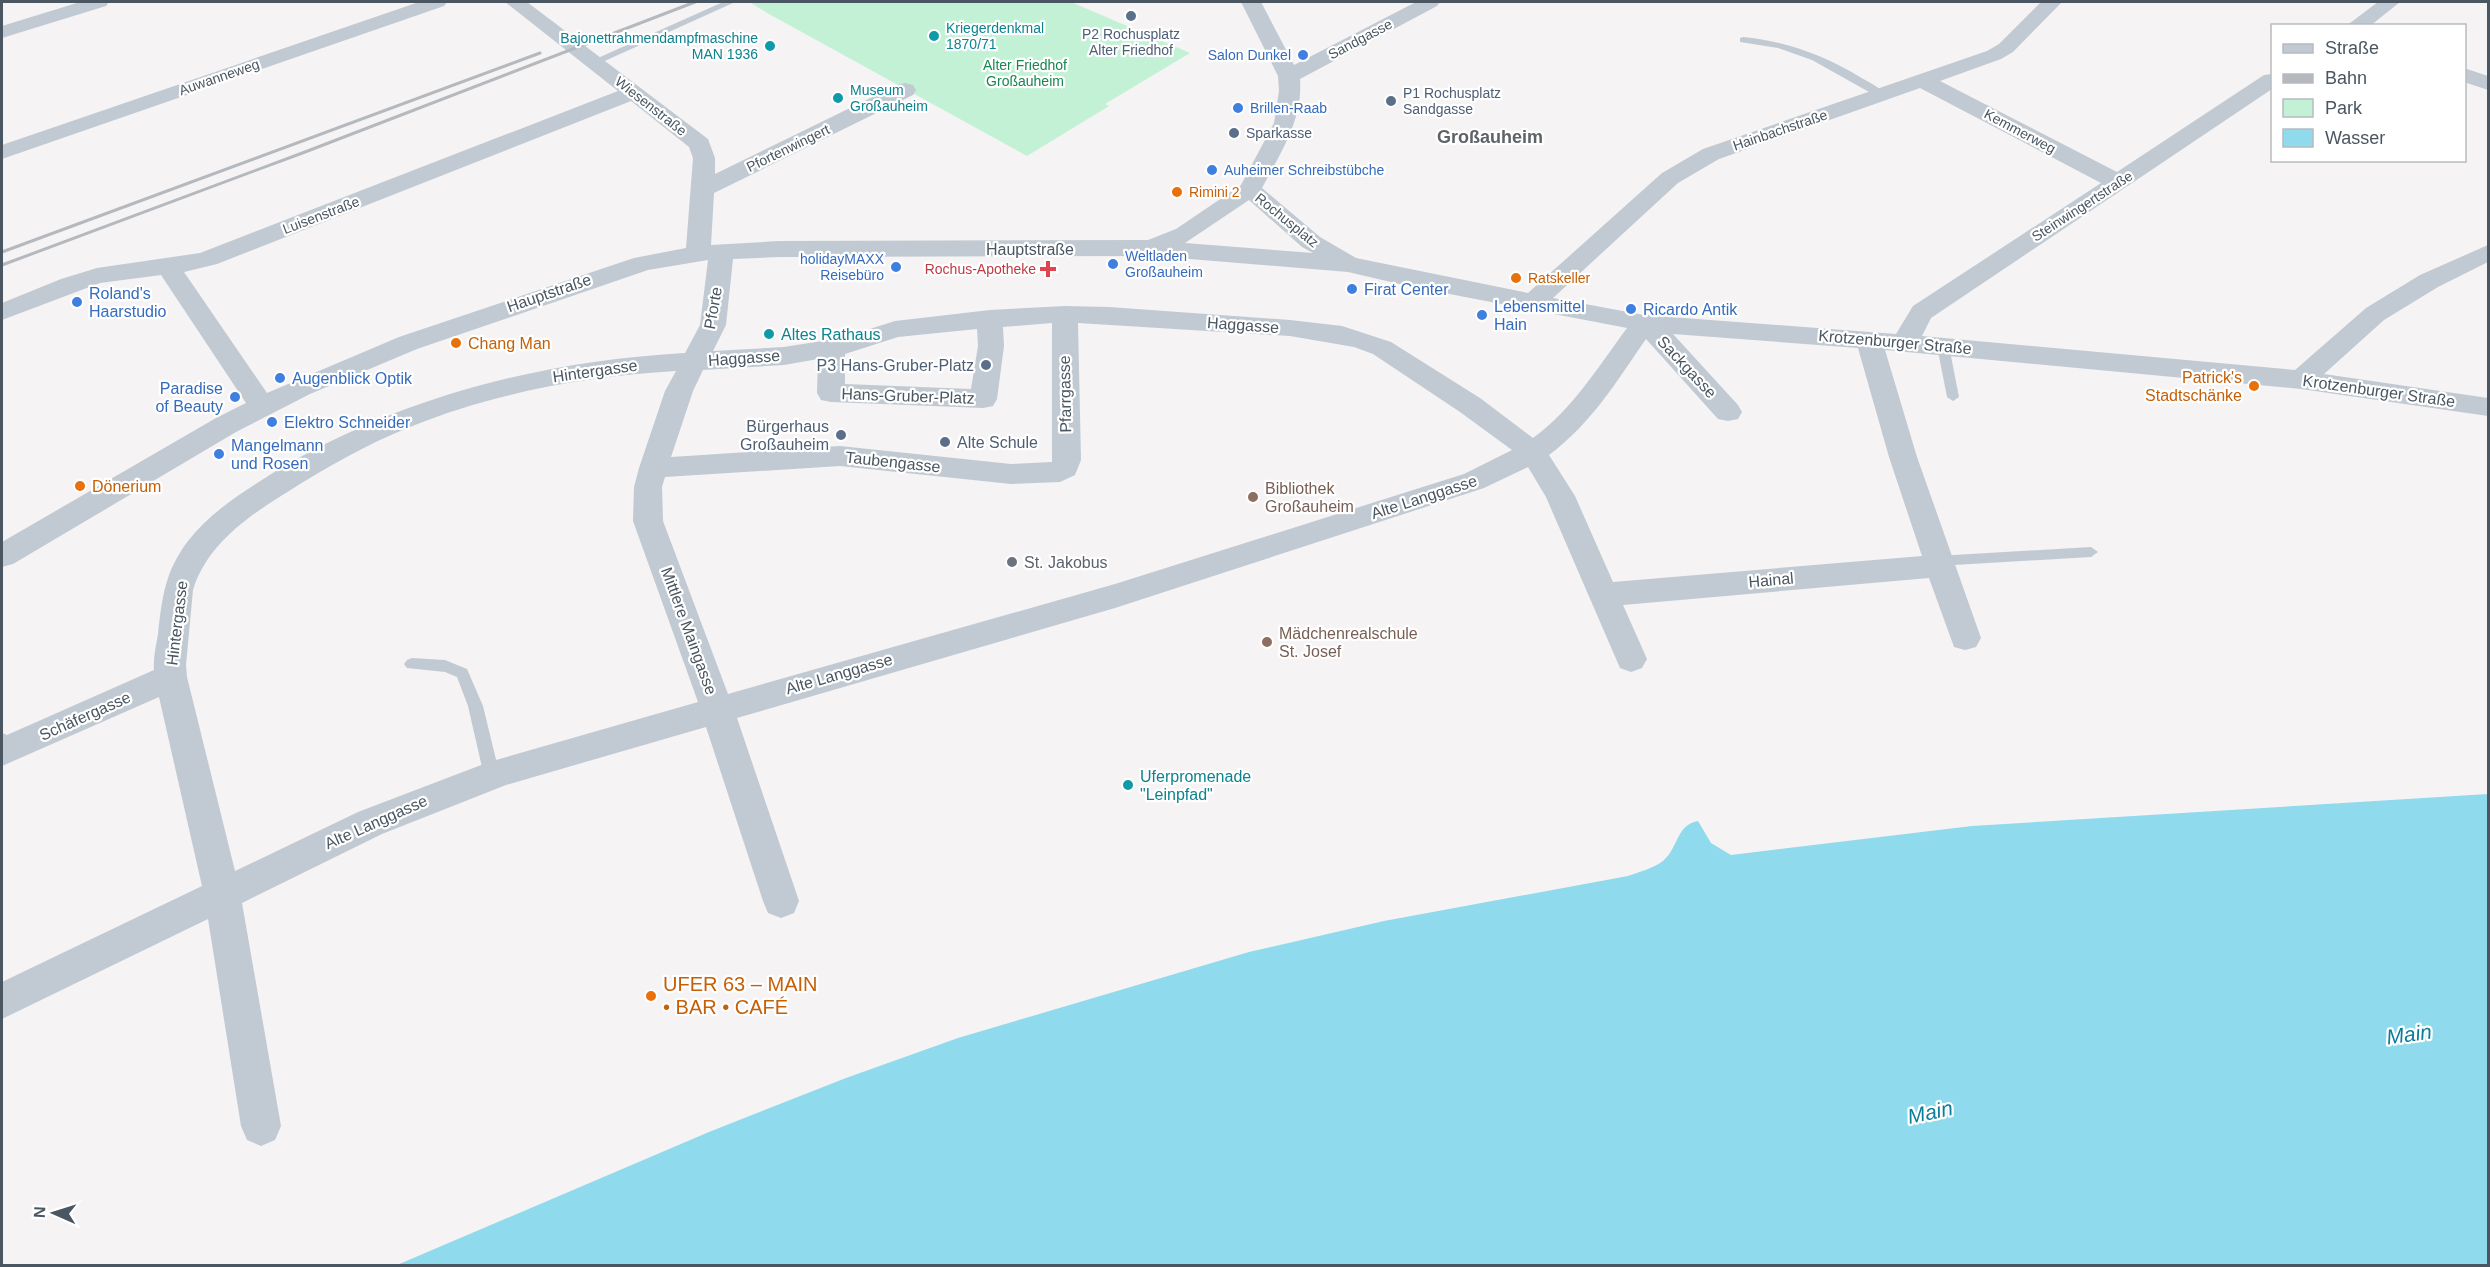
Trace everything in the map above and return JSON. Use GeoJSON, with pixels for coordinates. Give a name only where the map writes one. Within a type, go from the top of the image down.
{"type":"FeatureCollection","features":[{"type":"Feature","properties":{"kind":"street"},"geometry":{"type":"LineString","coordinates":[[2,32],[99,2]]}},
{"type":"Feature","properties":{"kind":"street","name":"Auwanneweg"},"geometry":{"type":"LineString","coordinates":[[2,152],[436,2]]}},
{"type":"Feature","properties":{"kind":"street","name":"Wiesenstraße"},"geometry":{"type":"LineString","coordinates":[[515,2],[700,144],[704,158],[703,189],[710,252]]}},
{"type":"Feature","properties":{"kind":"street"},"geometry":{"type":"LineString","coordinates":[[1250,189],[1285,123],[1290,91],[1289,76],[1251,2]]}},
{"type":"Feature","properties":{"kind":"street","name":"Sandgasse"},"geometry":{"type":"LineString","coordinates":[[1289,76],[1430,2]]}},
{"type":"Feature","properties":{"kind":"street","name":"Hainbachstraße"},"geometry":{"type":"LineString","coordinates":[[1533,302],[1670,178],[1684,168],[1711,154],[2001,52],[2052,2]]}},
{"type":"Feature","properties":{"kind":"street"},"geometry":{"type":"LineString","coordinates":[[2359,24],[2390,2]]}},
{"type":"Feature","properties":{"kind":"street"},"geometry":{"type":"LineString","coordinates":[[2466,75],[2488,84]]}},
{"type":"Feature","properties":{"kind":"street","name":"Kemmerweg"},"geometry":{"type":"LineString","coordinates":[[1923,81],[2118,182]]}},
{"type":"Feature","properties":{"kind":"street","name":"Steinwingertstraße"},"geometry":{"type":"LineString","coordinates":[[1907,343],[1910,328],[1922,312],[2271,81]]}},
{"type":"Feature","properties":{"kind":"street","name":"Pfortenwingert"},"geometry":{"type":"LineString","coordinates":[[703,189],[905,90]]}},
{"type":"Feature","properties":{"kind":"street","name":"Luisenstraße"},"geometry":{"type":"LineString","coordinates":[[2,312],[91,278],[111,273],[169,269],[208,259],[633,93]]}},
{"type":"Feature","properties":{"kind":"street","name":"Rochusplatz"},"geometry":{"type":"LineString","coordinates":[[1153,248],[1185,234],[1250,189],[1311,242]]}},
{"type":"Feature","properties":{"kind":"street","name":"Krotzenburger Straße"},"geometry":{"type":"LineString","coordinates":[[1311,242],[1348,264],[1408,278],[1644,323],[1943,346],[2301,380],[2488,407]]}},
{"type":"Feature","properties":{"kind":"street","name":"Rochusplatz"},"geometry":{"type":"LineString","coordinates":[[1153,248],[1348,264]]}},
{"type":"Feature","properties":{"kind":"street","name":"Hauptstraße"},"geometry":{"type":"LineString","coordinates":[[2,556],[195,442],[309,383],[398,347],[538,297],[634,266],[710,252],[1153,248]]}},
{"type":"Feature","properties":{"kind":"street","name":"Pforte"},"geometry":{"type":"LineString","coordinates":[[693,362],[711,333],[713,325],[710,252]]}},
{"type":"Feature","properties":{"kind":"street"},"geometry":{"type":"LineString","coordinates":[[2301,380],[2384,308],[2429,281],[2488,253]]}},
{"type":"Feature","properties":{"kind":"street"},"geometry":{"type":"LineString","coordinates":[[169,269],[262,406]]}},
{"type":"Feature","properties":{"kind":"street","name":"Haggasse"},"geometry":{"type":"LineString","coordinates":[[693,362],[764,358],[832,348],[863,341],[895,329],[990,318],[1065,314],[1290,328],[1362,339],[1382,348],[1470,405],[1533,452],[1560,496],[1631,659]]}},
{"type":"Feature","properties":{"kind":"street","name":"Pfarrgasse"},"geometry":{"type":"LineString","coordinates":[[1060,472],[1065,468],[1067,460],[1065,314]]}},
{"type":"Feature","properties":{"kind":"street","name":"Hans-Gruber-Platz"},"geometry":{"type":"LineString","coordinates":[[832,348],[831,393],[983,399],[991,346],[990,318]]}},
{"type":"Feature","properties":{"kind":"street","name":"Sackgasse"},"geometry":{"type":"LineString","coordinates":[[1644,323],[1661,337],[1728,412]]}},
{"type":"Feature","properties":{"kind":"street","name":"Alte Langgasse"},"geometry":{"type":"LineString","coordinates":[[2,1001],[369,823],[492,776],[717,709],[1115,596],[1474,482],[1533,452],[1562,431],[1582,410],[1644,323]]}},
{"type":"Feature","properties":{"kind":"street"},"geometry":{"type":"LineString","coordinates":[[1869,340],[1903,457],[1965,638]]}},
{"type":"Feature","properties":{"kind":"street","name":"Mittlere Maingasse"},"geometry":{"type":"LineString","coordinates":[[693,362],[679,391],[653,468],[648,487],[648,521],[717,709],[781,901]]}},
{"type":"Feature","properties":{"kind":"street","name":"Hintergasse"},"geometry":{"type":"LineString","coordinates":[[261,1126],[222,893],[171,677],[170,665],[178,590],[188,565],[218,527],[238,511],[322,457],[400,420],[491,391],[555,376],[605,368],[693,362]]}},
{"type":"Feature","properties":{"kind":"street","name":"Taubengasse"},"geometry":{"type":"LineString","coordinates":[[653,468],[840,456],[1011,474],[1060,472]]}},
{"type":"Feature","properties":{"kind":"street","name":"Hainal"},"geometry":{"type":"LineString","coordinates":[[1604,595],[1938,563]]}},
{"type":"Feature","properties":{"kind":"street","name":"Schäfergasse"},"geometry":{"type":"LineString","coordinates":[[2,747],[2,752],[171,677]]}},
{"type":"Feature","properties":{"kind":"lane"},"geometry":{"type":"LineString","coordinates":[[594,62],[728,3]]}},
{"type":"Feature","properties":{"kind":"lane"},"geometry":{"type":"LineString","coordinates":[[1743,40],[1760,41],[1835,66],[1882,95]]}},
{"type":"Feature","properties":{"kind":"lane"},"geometry":{"type":"LineString","coordinates":[[1943,346],[1953,397]]}},
{"type":"Feature","properties":{"kind":"lane"},"geometry":{"type":"LineString","coordinates":[[1938,563],[2091,552]]}},
{"type":"Feature","properties":{"kind":"lane"},"geometry":{"type":"LineString","coordinates":[[412,664],[456,670],[463,674],[474,701],[492,776]]}},
{"type":"Feature","properties":{"kind":"green space","name":"Alter Friedhof Großauheim"},"geometry":{"type":"Polygon","coordinates":[[[1071,2],[1190,53],[1105,104],[1109,106],[1027,156],[769,14],[751,3],[1071,2]]]}},
{"type":"Feature","properties":{"kind":"water","name":"Main"},"geometry":{"type":"Polygon","coordinates":[[[2488,794],[2488,1265],[397,1265],[709,1132],[846,1078],[958,1038],[1249,952],[1384,921],[1628,876],[1663,861],[1685,827],[1698,821],[1711,843],[1731,855],[1972,826],[2488,794]]]}},
{"type":"Feature","properties":{"kind":"railway"},"geometry":{"type":"LineString","coordinates":[[2,265],[305,152],[695,2]]}},
{"type":"Feature","properties":{"kind":"railway"},"geometry":{"type":"LineString","coordinates":[[2,252],[540,53]]}},
{"type":"Feature","properties":{"kind":"place","name":"P2 Rochusplatz Alter Friedhof"},"geometry":{"type":"Point","coordinates":[1131,16]}},
{"type":"Feature","properties":{"kind":"place","name":"Kriegerdenkmal 1870/71"},"geometry":{"type":"Point","coordinates":[934,36]}},
{"type":"Feature","properties":{"kind":"place","name":"Bajonettrahmendampfmaschine MAN 1936"},"geometry":{"type":"Point","coordinates":[770,46]}},
{"type":"Feature","properties":{"kind":"place","name":"Salon Dunkel"},"geometry":{"type":"Point","coordinates":[1303,55]}},
{"type":"Feature","properties":{"kind":"place","name":"Museum Großauheim"},"geometry":{"type":"Point","coordinates":[838,98]}},
{"type":"Feature","properties":{"kind":"place","name":"P1 Rochusplatz Sandgasse"},"geometry":{"type":"Point","coordinates":[1391,101]}},
{"type":"Feature","properties":{"kind":"place","name":"Brillen-Raab"},"geometry":{"type":"Point","coordinates":[1238,108]}},
{"type":"Feature","properties":{"kind":"place","name":"Sparkasse"},"geometry":{"type":"Point","coordinates":[1234,133]}},
{"type":"Feature","properties":{"kind":"place","name":"Auheimer Schreibstübche"},"geometry":{"type":"Point","coordinates":[1212,170]}},
{"type":"Feature","properties":{"kind":"place","name":"Rimini 2"},"geometry":{"type":"Point","coordinates":[1177,192]}},
{"type":"Feature","properties":{"kind":"place","name":"Weltladen Großauheim"},"geometry":{"type":"Point","coordinates":[1113,264]}},
{"type":"Feature","properties":{"kind":"place","name":"holidayMAXX Reisebüro"},"geometry":{"type":"Point","coordinates":[896,267]}},
{"type":"Feature","properties":{"kind":"place","name":"Rochus-Apotheke"},"geometry":{"type":"Point","coordinates":[1048,269]}},
{"type":"Feature","properties":{"kind":"place","name":"Ratskeller"},"geometry":{"type":"Point","coordinates":[1516,278]}},
{"type":"Feature","properties":{"kind":"place","name":"Firat Center"},"geometry":{"type":"Point","coordinates":[1352,289]}},
{"type":"Feature","properties":{"kind":"place","name":"Roland's Haarstudio"},"geometry":{"type":"Point","coordinates":[77,302]}},
{"type":"Feature","properties":{"kind":"place","name":"Ricardo Antik"},"geometry":{"type":"Point","coordinates":[1631,309]}},
{"type":"Feature","properties":{"kind":"place","name":"Lebensmittel Hain"},"geometry":{"type":"Point","coordinates":[1482,315]}},
{"type":"Feature","properties":{"kind":"place","name":"Altes Rathaus"},"geometry":{"type":"Point","coordinates":[769,334]}},
{"type":"Feature","properties":{"kind":"place","name":"Chang Man"},"geometry":{"type":"Point","coordinates":[456,343]}},
{"type":"Feature","properties":{"kind":"place","name":"P3 Hans-Gruber-Platz"},"geometry":{"type":"Point","coordinates":[986,365]}},
{"type":"Feature","properties":{"kind":"place","name":"Augenblick Optik"},"geometry":{"type":"Point","coordinates":[280,378]}},
{"type":"Feature","properties":{"kind":"place","name":"Patrick's Stadtschänke"},"geometry":{"type":"Point","coordinates":[2254,386]}},
{"type":"Feature","properties":{"kind":"place","name":"Paradise of Beauty"},"geometry":{"type":"Point","coordinates":[235,397]}},
{"type":"Feature","properties":{"kind":"place","name":"Elektro Schneider"},"geometry":{"type":"Point","coordinates":[272,422]}},
{"type":"Feature","properties":{"kind":"place","name":"Bürgerhaus Großauheim"},"geometry":{"type":"Point","coordinates":[841,435]}},
{"type":"Feature","properties":{"kind":"place","name":"Alte Schule"},"geometry":{"type":"Point","coordinates":[945,442]}},
{"type":"Feature","properties":{"kind":"place","name":"Mangelmann und Rosen"},"geometry":{"type":"Point","coordinates":[219,454]}},
{"type":"Feature","properties":{"kind":"place","name":"Dönerium"},"geometry":{"type":"Point","coordinates":[80,486]}},
{"type":"Feature","properties":{"kind":"place","name":"Bibliothek Großauheim"},"geometry":{"type":"Point","coordinates":[1253,497]}},
{"type":"Feature","properties":{"kind":"place","name":"St. Jakobus"},"geometry":{"type":"Point","coordinates":[1012,562]}},
{"type":"Feature","properties":{"kind":"place","name":"Mädchenrealschule St. Josef"},"geometry":{"type":"Point","coordinates":[1267,642]}},
{"type":"Feature","properties":{"kind":"place","name":"Uferpromenade \"Leinpfad\""},"geometry":{"type":"Point","coordinates":[1128,785]}},
{"type":"Feature","properties":{"kind":"place","name":"UFER 63 – MAIN • BAR • CAFÉ"},"geometry":{"type":"Point","coordinates":[651,996]}},
{"type":"Feature","properties":{"kind":"district","name":"Großauheim"},"geometry":{"type":"Point","coordinates":[1490,137]}}]}
